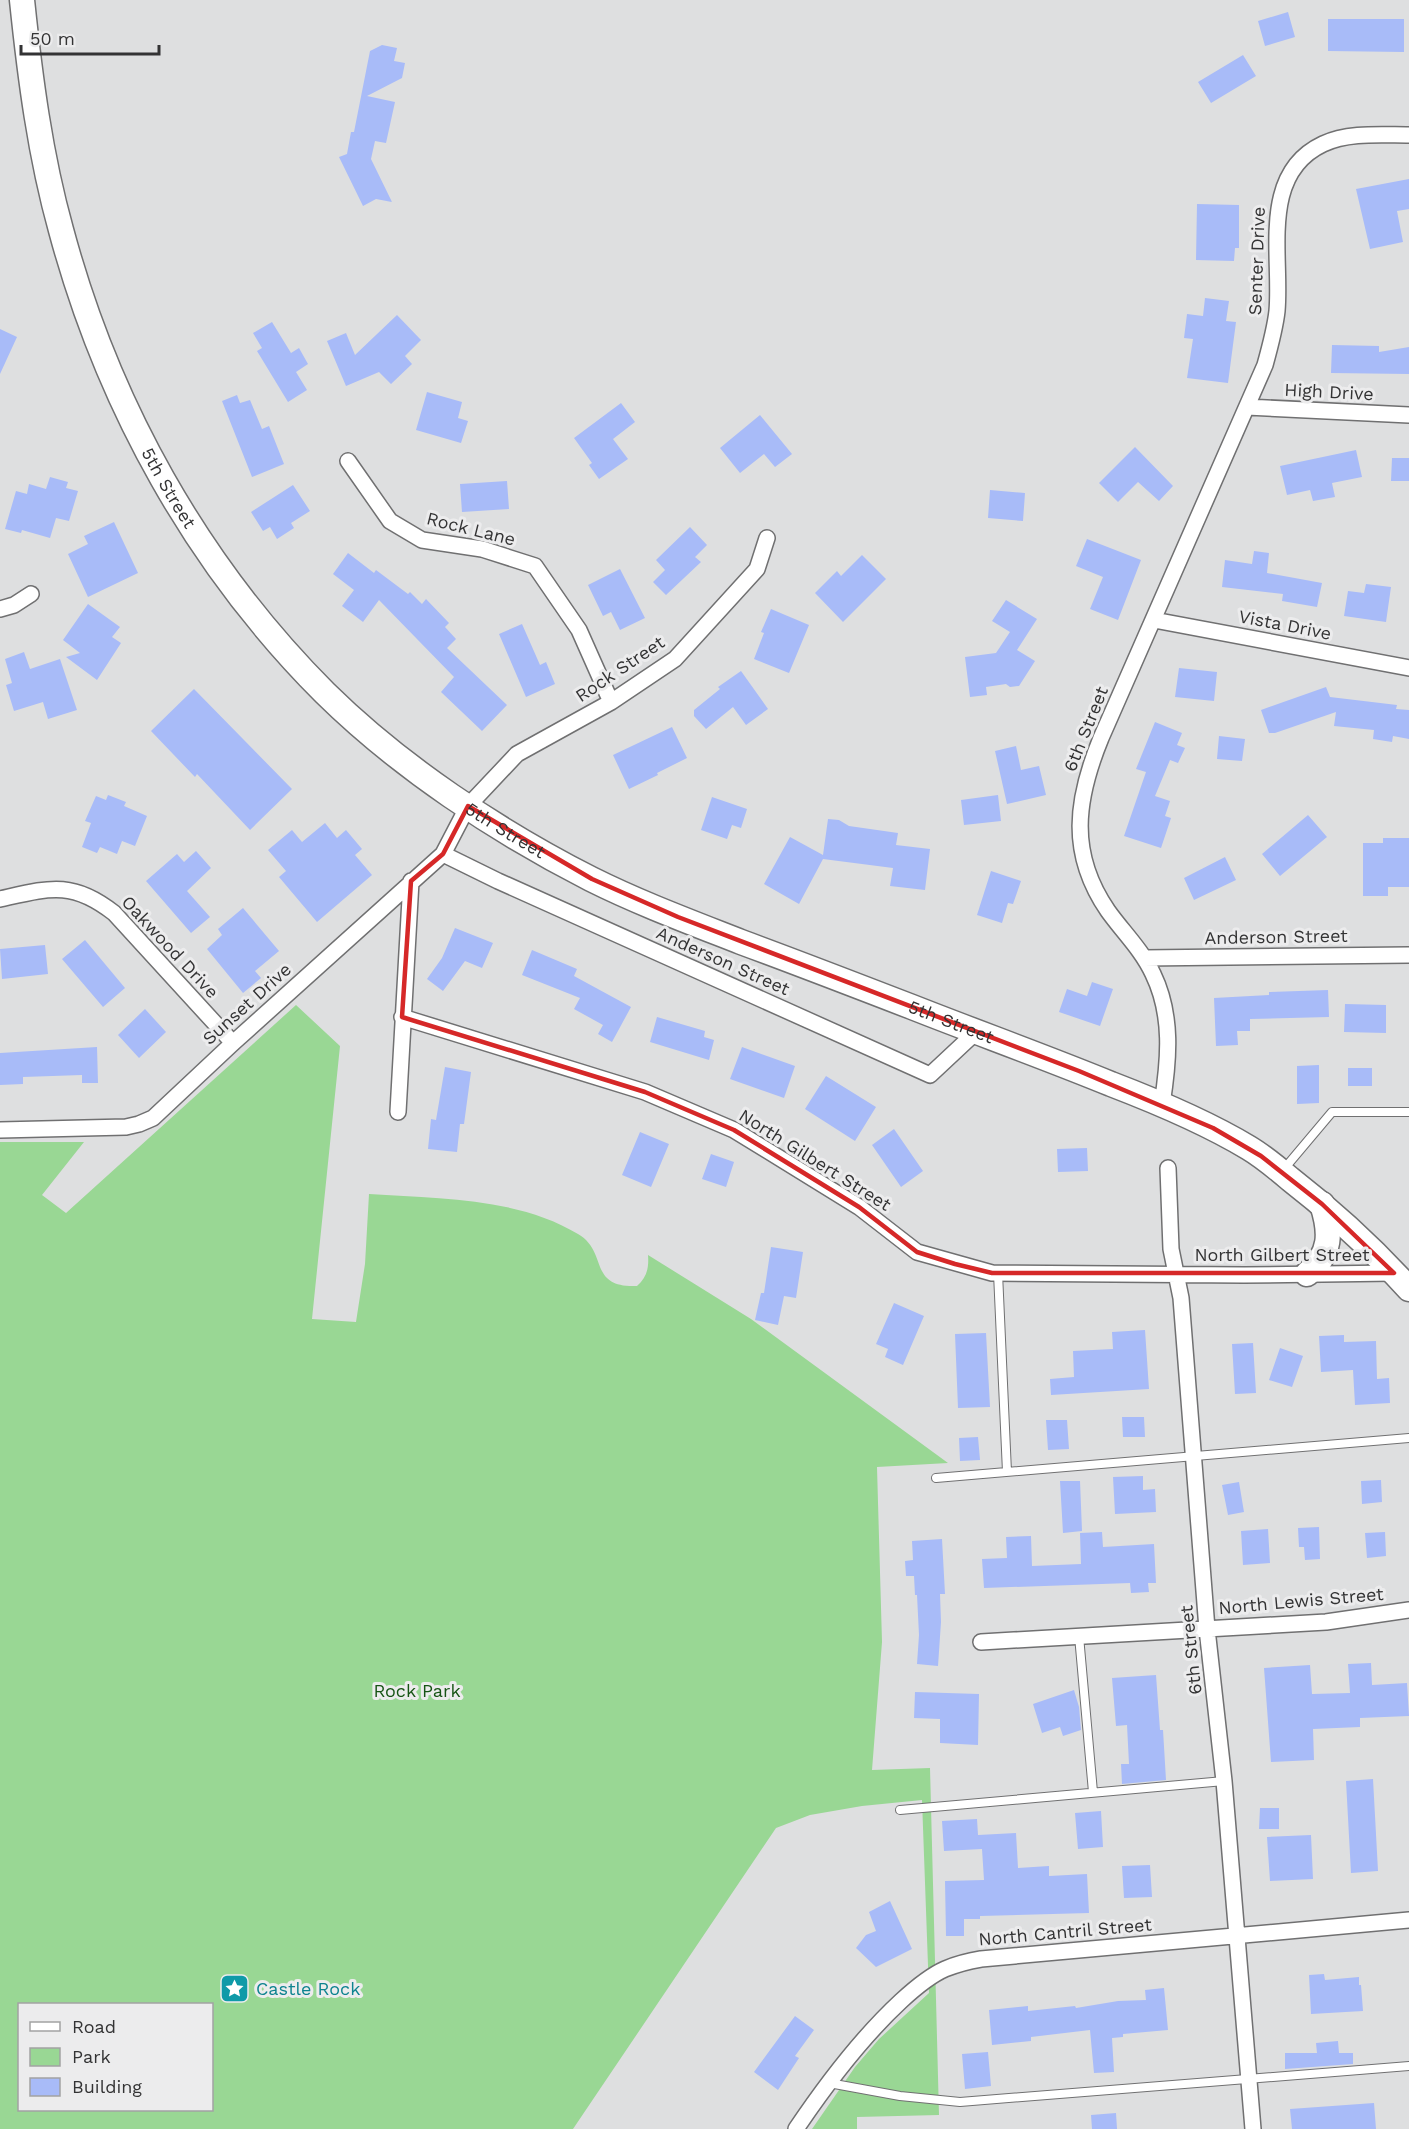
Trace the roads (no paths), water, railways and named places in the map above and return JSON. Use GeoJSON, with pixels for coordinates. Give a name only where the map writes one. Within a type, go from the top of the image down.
{"type":"FeatureCollection","features":[{"type":"Feature","properties":{"kind":"main road","name":"5th Street"},"geometry":{"type":"LineString","coordinates":[[22,0],[39,129],[60,230],[94,331],[130,417],[166,487],[202,546],[251,611],[328,696],[398,757],[468,806],[554,859],[635,900],[1162,1104],[1248,1147],[1322,1204],[1359,1236],[1402,1281],[1409,1306]]}},
{"type":"Feature","properties":{"kind":"main road"},"geometry":{"type":"LineString","coordinates":[[1307,1274],[1320,1261],[1328,1242],[1328,1226],[1322,1204]]}},
{"type":"Feature","properties":{"kind":"street","name":"Senter Drive"},"geometry":{"type":"LineString","coordinates":[[1247,407],[1265,365],[1272,337],[1277,297],[1277,212],[1279,199],[1292,172],[1311,152],[1323,144],[1338,139],[1409,135]]}},
{"type":"Feature","properties":{"kind":"street","name":"High Drive"},"geometry":{"type":"LineString","coordinates":[[1247,407],[1409,415]]}},
{"type":"Feature","properties":{"kind":"street","name":"6th Street"},"geometry":{"type":"LineString","coordinates":[[1162,1104],[1167,1060],[1166,1015],[1160,991],[1144,958],[1103,903],[1090,879],[1082,853],[1079,826],[1082,795],[1093,757],[1247,407]]}},
{"type":"Feature","properties":{"kind":"street","name":"Rock Lane"},"geometry":{"type":"LineString","coordinates":[[348,460],[390,521],[422,540],[482,549],[535,566],[579,630],[611,702]]}},
{"type":"Feature","properties":{"kind":"street","name":"Rock Street"},"geometry":{"type":"LineString","coordinates":[[468,806],[517,754],[611,702],[675,659],[757,569],[767,538]]}},
{"type":"Feature","properties":{"kind":"street"},"geometry":{"type":"LineString","coordinates":[[0,609],[14,605],[32,594]]}},
{"type":"Feature","properties":{"kind":"street","name":"Vista Drive"},"geometry":{"type":"LineString","coordinates":[[1154,620],[1409,668]]}},
{"type":"Feature","properties":{"kind":"street","name":"Sunset Drive"},"geometry":{"type":"LineString","coordinates":[[0,1130],[126,1127],[153,1118],[233,1042],[443,854],[468,806]]}},
{"type":"Feature","properties":{"kind":"street","name":"Anderson Street"},"geometry":{"type":"LineString","coordinates":[[443,854],[930,1076],[976,1032]]}},
{"type":"Feature","properties":{"kind":"street"},"geometry":{"type":"LineString","coordinates":[[398,1112],[411,881]]}},
{"type":"Feature","properties":{"kind":"street","name":"Oakwood Drive"},"geometry":{"type":"LineString","coordinates":[[0,900],[54,889],[82,893],[98,900],[114,914],[233,1042]]}},
{"type":"Feature","properties":{"kind":"street","name":"Anderson Street"},"geometry":{"type":"LineString","coordinates":[[1144,958],[1409,955]]}},
{"type":"Feature","properties":{"kind":"street","name":"North Gilbert Street"},"geometry":{"type":"LineString","coordinates":[[402,1017],[655,1096],[734,1130],[859,1207],[917,1252],[956,1264],[998,1273],[1307,1274],[1402,1281]]}},
{"type":"Feature","properties":{"kind":"street","name":"6th Street"},"geometry":{"type":"LineString","coordinates":[[1168,1168],[1171,1249],[1181,1298],[1207,1629],[1224,1781],[1253,2129]]}},
{"type":"Feature","properties":{"kind":"street","name":"North Lewis Street"},"geometry":{"type":"LineString","coordinates":[[981,1642],[1326,1622],[1409,1610]]}},
{"type":"Feature","properties":{"kind":"street","name":"North Cantril Street"},"geometry":{"type":"LineString","coordinates":[[796,2129],[827,2083],[881,2019],[924,1982],[954,1965],[981,1959],[1409,1920]]}},
{"type":"Feature","properties":{"kind":"lane"},"geometry":{"type":"LineString","coordinates":[[1282,1172],[1332,1112],[1409,1112]]}},
{"type":"Feature","properties":{"kind":"lane"},"geometry":{"type":"LineString","coordinates":[[998,1273],[1007,1472]]}},
{"type":"Feature","properties":{"kind":"lane"},"geometry":{"type":"LineString","coordinates":[[936,1478],[1409,1438]]}},
{"type":"Feature","properties":{"kind":"lane"},"geometry":{"type":"LineString","coordinates":[[1079,1636],[1093,1792]]}},
{"type":"Feature","properties":{"kind":"lane"},"geometry":{"type":"LineString","coordinates":[[900,1810],[1224,1781]]}},
{"type":"Feature","properties":{"kind":"lane"},"geometry":{"type":"LineString","coordinates":[[827,2083],[900,2096],[960,2102],[1409,2066]]}},
{"type":"Feature","properties":{"kind":"place","name":"Castle Rock"},"geometry":{"type":"Point","coordinates":[235,1989]}},
{"type":"Feature","properties":{"kind":"park label","name":"Rock Park"},"geometry":{"type":"Point","coordinates":[417,1691]}}]}
